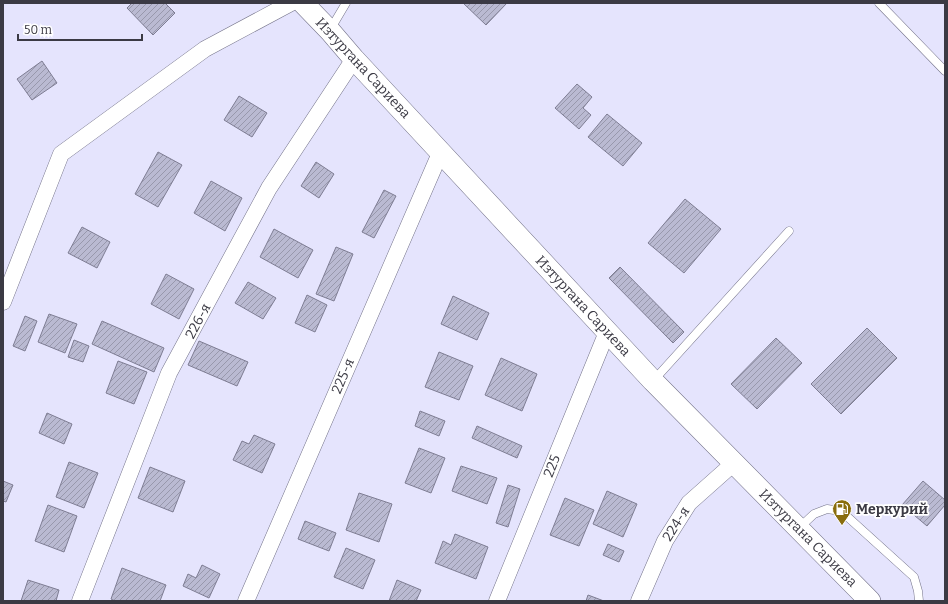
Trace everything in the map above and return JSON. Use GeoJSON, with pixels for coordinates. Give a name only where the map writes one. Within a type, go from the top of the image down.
{"type":"FeatureCollection","features":[{"type":"Feature","properties":{"kind":"street"},"geometry":{"type":"LineString","coordinates":[[3,302],[61,154],[205,49],[291,3]]}},
{"type":"Feature","properties":{"kind":"street","name":"Изтургана Сариева"},"geometry":{"type":"LineString","coordinates":[[303,3],[653,381],[870,601]]}},
{"type":"Feature","properties":{"kind":"street","name":"226-я"},"geometry":{"type":"LineString","coordinates":[[80,601],[169,373],[269,188],[354,59]]}},
{"type":"Feature","properties":{"kind":"street","name":"225-я"},"geometry":{"type":"LineString","coordinates":[[246,601],[440,151]]}},
{"type":"Feature","properties":{"kind":"street","name":"225"},"geometry":{"type":"LineString","coordinates":[[497,601],[607,332]]}},
{"type":"Feature","properties":{"kind":"street","name":"224-я"},"geometry":{"type":"LineString","coordinates":[[639,601],[665,541],[689,503],[734,462]]}},
{"type":"Feature","properties":{"kind":"lane"},"geometry":{"type":"LineString","coordinates":[[330,31],[346,3]]}},
{"type":"Feature","properties":{"kind":"lane"},"geometry":{"type":"LineString","coordinates":[[879,3],[945,71]]}},
{"type":"Feature","properties":{"kind":"lane"},"geometry":{"type":"LineString","coordinates":[[653,381],[789,231]]}},
{"type":"Feature","properties":{"kind":"lane"},"geometry":{"type":"LineString","coordinates":[[799,529],[814,514],[827,509],[841,511],[914,577],[919,601]]}},
{"type":"Feature","properties":{"kind":"building"},"geometry":{"type":"Polygon","coordinates":[[[132,3],[165,3],[175,13],[153,35],[127,8],[132,3]]]}},
{"type":"Feature","properties":{"kind":"building"},"geometry":{"type":"Polygon","coordinates":[[[463,3],[507,3],[486,25],[463,3]]]}},
{"type":"Feature","properties":{"kind":"building"},"geometry":{"type":"Polygon","coordinates":[[[42,61],[57,83],[32,100],[17,79],[42,61]]]}},
{"type":"Feature","properties":{"kind":"building"},"geometry":{"type":"Polygon","coordinates":[[[577,84],[592,97],[583,108],[591,115],[579,129],[555,108],[577,84]]]}},
{"type":"Feature","properties":{"kind":"building"},"geometry":{"type":"Polygon","coordinates":[[[239,96],[267,113],[252,137],[224,120],[239,96]]]}},
{"type":"Feature","properties":{"kind":"building"},"geometry":{"type":"Polygon","coordinates":[[[607,114],[642,143],[623,166],[588,137],[607,114]]]}},
{"type":"Feature","properties":{"kind":"building"},"geometry":{"type":"Polygon","coordinates":[[[158,152],[182,165],[158,207],[135,194],[158,152]]]}},
{"type":"Feature","properties":{"kind":"building"},"geometry":{"type":"Polygon","coordinates":[[[316,162],[334,174],[319,198],[301,186],[316,162]]]}},
{"type":"Feature","properties":{"kind":"building"},"geometry":{"type":"Polygon","coordinates":[[[211,181],[242,198],[225,231],[194,213],[211,181]]]}},
{"type":"Feature","properties":{"kind":"building"},"geometry":{"type":"Polygon","coordinates":[[[384,190],[396,196],[374,238],[362,232],[384,190]]]}},
{"type":"Feature","properties":{"kind":"building"},"geometry":{"type":"Polygon","coordinates":[[[685,199],[721,229],[684,273],[648,243],[685,199]]]}},
{"type":"Feature","properties":{"kind":"building"},"geometry":{"type":"Polygon","coordinates":[[[82,227],[110,242],[97,268],[68,253],[82,227]]]}},
{"type":"Feature","properties":{"kind":"building"},"geometry":{"type":"Polygon","coordinates":[[[274,229],[313,250],[298,278],[260,257],[274,229]]]}},
{"type":"Feature","properties":{"kind":"building"},"geometry":{"type":"Polygon","coordinates":[[[336,247],[353,254],[334,301],[316,294],[336,247]]]}},
{"type":"Feature","properties":{"kind":"building"},"geometry":{"type":"Polygon","coordinates":[[[620,267],[684,332],[673,343],[609,278],[620,267]]]}},
{"type":"Feature","properties":{"kind":"building"},"geometry":{"type":"Polygon","coordinates":[[[166,274],[194,289],[179,319],[151,304],[166,274]]]}},
{"type":"Feature","properties":{"kind":"building"},"geometry":{"type":"Polygon","coordinates":[[[248,282],[276,298],[263,319],[235,303],[248,282]]]}},
{"type":"Feature","properties":{"kind":"building"},"geometry":{"type":"Polygon","coordinates":[[[307,295],[327,305],[315,332],[295,323],[307,295]]]}},
{"type":"Feature","properties":{"kind":"building"},"geometry":{"type":"Polygon","coordinates":[[[453,296],[489,313],[477,340],[441,324],[453,296]]]}},
{"type":"Feature","properties":{"kind":"building"},"geometry":{"type":"Polygon","coordinates":[[[49,314],[77,324],[65,353],[38,342],[49,314]]]}},
{"type":"Feature","properties":{"kind":"building"},"geometry":{"type":"Polygon","coordinates":[[[25,316],[37,321],[25,351],[13,346],[25,316]]]}},
{"type":"Feature","properties":{"kind":"building"},"geometry":{"type":"Polygon","coordinates":[[[102,321],[164,348],[154,372],[92,344],[102,321]]]}},
{"type":"Feature","properties":{"kind":"building"},"geometry":{"type":"Polygon","coordinates":[[[867,328],[897,358],[841,414],[811,384],[867,328]]]}},
{"type":"Feature","properties":{"kind":"building"},"geometry":{"type":"Polygon","coordinates":[[[776,338],[802,363],[757,409],[731,384],[776,338]]]}},
{"type":"Feature","properties":{"kind":"building"},"geometry":{"type":"Polygon","coordinates":[[[74,340],[89,346],[83,362],[68,357],[74,340]]]}},
{"type":"Feature","properties":{"kind":"building"},"geometry":{"type":"Polygon","coordinates":[[[199,341],[248,362],[237,386],[188,365],[199,341]]]}},
{"type":"Feature","properties":{"kind":"building"},"geometry":{"type":"Polygon","coordinates":[[[439,352],[473,366],[459,400],[425,387],[439,352]]]}},
{"type":"Feature","properties":{"kind":"building"},"geometry":{"type":"Polygon","coordinates":[[[501,358],[537,374],[522,411],[485,395],[501,358]]]}},
{"type":"Feature","properties":{"kind":"building"},"geometry":{"type":"Polygon","coordinates":[[[118,361],[147,372],[134,404],[106,393],[118,361]]]}},
{"type":"Feature","properties":{"kind":"building"},"geometry":{"type":"Polygon","coordinates":[[[420,411],[445,421],[439,436],[415,426],[420,411]]]}},
{"type":"Feature","properties":{"kind":"building"},"geometry":{"type":"Polygon","coordinates":[[[47,413],[72,424],[64,444],[39,433],[47,413]]]}},
{"type":"Feature","properties":{"kind":"building"},"geometry":{"type":"Polygon","coordinates":[[[477,426],[522,446],[517,458],[472,438],[477,426]]]}},
{"type":"Feature","properties":{"kind":"building"},"geometry":{"type":"Polygon","coordinates":[[[254,435],[275,444],[262,473],[233,460],[242,441],[249,444],[254,435]]]}},
{"type":"Feature","properties":{"kind":"building"},"geometry":{"type":"Polygon","coordinates":[[[419,448],[445,458],[431,493],[405,483],[419,448]]]}},
{"type":"Feature","properties":{"kind":"building"},"geometry":{"type":"Polygon","coordinates":[[[69,462],[98,473],[84,508],[56,497],[69,462]]]}},
{"type":"Feature","properties":{"kind":"building"},"geometry":{"type":"Polygon","coordinates":[[[461,466],[497,478],[487,504],[452,491],[461,466]]]}},
{"type":"Feature","properties":{"kind":"building"},"geometry":{"type":"Polygon","coordinates":[[[150,467],[185,481],[173,512],[138,498],[150,467]]]}},
{"type":"Feature","properties":{"kind":"building"},"geometry":{"type":"Polygon","coordinates":[[[3,481],[13,485],[6,502],[3,501],[3,481]]]}},
{"type":"Feature","properties":{"kind":"building"},"geometry":{"type":"Polygon","coordinates":[[[923,481],[945,500],[945,505],[927,526],[902,505],[923,481]]]}},
{"type":"Feature","properties":{"kind":"building"},"geometry":{"type":"Polygon","coordinates":[[[508,485],[520,489],[508,527],[496,523],[508,485]]]}},
{"type":"Feature","properties":{"kind":"building"},"geometry":{"type":"Polygon","coordinates":[[[607,491],[637,504],[623,537],[593,524],[607,491]]]}},
{"type":"Feature","properties":{"kind":"building"},"geometry":{"type":"Polygon","coordinates":[[[359,493],[392,504],[379,542],[346,530],[359,493]]]}},
{"type":"Feature","properties":{"kind":"building"},"geometry":{"type":"Polygon","coordinates":[[[565,498],[594,510],[579,546],[550,535],[565,498]]]}},
{"type":"Feature","properties":{"kind":"building"},"geometry":{"type":"Polygon","coordinates":[[[48,505],[77,516],[64,552],[35,541],[48,505]]]}},
{"type":"Feature","properties":{"kind":"building"},"geometry":{"type":"Polygon","coordinates":[[[305,521],[336,533],[329,551],[298,539],[305,521]]]}},
{"type":"Feature","properties":{"kind":"building"},"geometry":{"type":"Polygon","coordinates":[[[455,534],[488,547],[476,579],[435,563],[443,541],[451,545],[455,534]]]}},
{"type":"Feature","properties":{"kind":"building"},"geometry":{"type":"Polygon","coordinates":[[[608,544],[624,551],[619,562],[603,555],[608,544]]]}},
{"type":"Feature","properties":{"kind":"building"},"geometry":{"type":"Polygon","coordinates":[[[346,548],[375,560],[363,589],[334,577],[346,548]]]}},
{"type":"Feature","properties":{"kind":"building"},"geometry":{"type":"Polygon","coordinates":[[[202,565],[220,574],[209,598],[183,586],[188,574],[196,578],[202,565]]]}},
{"type":"Feature","properties":{"kind":"building"},"geometry":{"type":"Polygon","coordinates":[[[122,568],[166,585],[160,601],[115,601],[111,599],[122,568]]]}},
{"type":"Feature","properties":{"kind":"building"},"geometry":{"type":"Polygon","coordinates":[[[28,580],[59,590],[56,601],[21,601],[28,580]]]}},
{"type":"Feature","properties":{"kind":"building"},"geometry":{"type":"Polygon","coordinates":[[[397,580],[421,590],[416,601],[389,601],[397,580]]]}},
{"type":"Feature","properties":{"kind":"building"},"geometry":{"type":"Polygon","coordinates":[[[588,595],[604,601],[586,601],[588,595]]]}},
{"type":"Feature","properties":{"kind":"place","name":"Меркурий"},"geometry":{"type":"Point","coordinates":[842,526]}}]}
